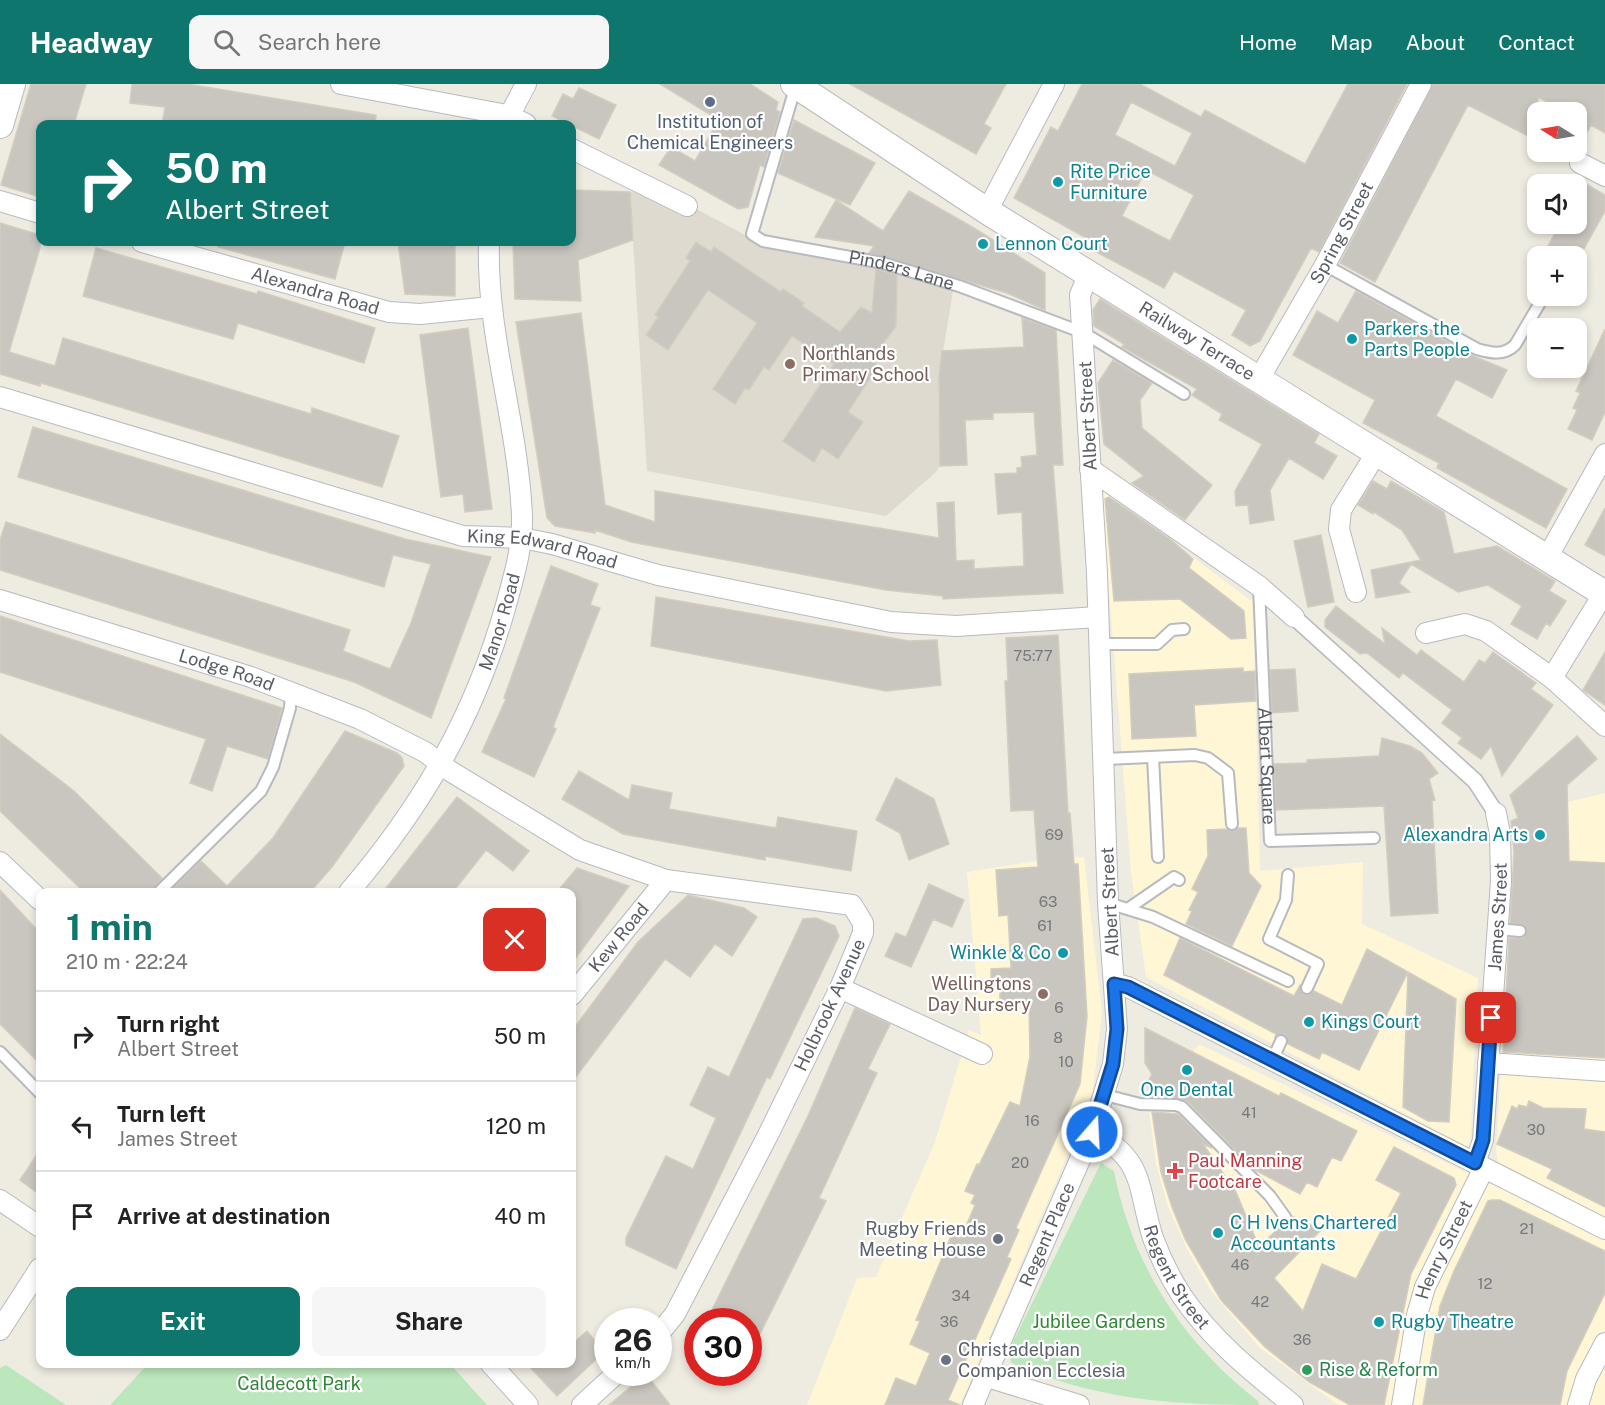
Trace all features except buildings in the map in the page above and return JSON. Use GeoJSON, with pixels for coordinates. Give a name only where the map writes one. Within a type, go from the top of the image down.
{"type":"FeatureCollection","features":[{"type":"Feature","properties":{"kind":"street"},"geometry":{"type":"LineString","coordinates":[[0,125],[12,84]]}},
{"type":"Feature","properties":{"kind":"street"},"geometry":{"type":"LineString","coordinates":[[341,84],[506,120],[526,84]]}},
{"type":"Feature","properties":{"kind":"street"},"geometry":{"type":"LineString","coordinates":[[987,211],[1054,84]]}},
{"type":"Feature","properties":{"kind":"street","name":"Spring Street"},"geometry":{"type":"LineString","coordinates":[[1259,379],[1325,265],[1421,84]]}},
{"type":"Feature","properties":{"kind":"street","name":"Railway Terrace"},"geometry":{"type":"LineString","coordinates":[[800,86],[987,211],[1605,594]]}},
{"type":"Feature","properties":{"kind":"street"},"geometry":{"type":"LineString","coordinates":[[576,151],[687,206]]}},
{"type":"Feature","properties":{"kind":"street"},"geometry":{"type":"LineString","coordinates":[[1580,163],[1605,176]]}},
{"type":"Feature","properties":{"kind":"street"},"geometry":{"type":"LineString","coordinates":[[0,201],[36,212]]}},
{"type":"Feature","properties":{"kind":"street","name":"Alexandra Road"},"geometry":{"type":"LineString","coordinates":[[156,246],[389,312],[420,314],[491,307]]}},
{"type":"Feature","properties":{"kind":"street","name":"Manor Road"},"geometry":{"type":"LineString","coordinates":[[352,888],[387,847],[442,764],[474,698],[498,634],[522,538],[515,442],[491,307],[489,246]]}},
{"type":"Feature","properties":{"kind":"street","name":"Albert Street"},"geometry":{"type":"LineString","coordinates":[[1089,273],[1080,295],[1084,333],[1105,759],[1108,903],[1114,984],[1128,987],[1605,1229]]}},
{"type":"Feature","properties":{"kind":"street","name":"King Edward Road"},"geometry":{"type":"LineString","coordinates":[[0,397],[463,536],[522,538],[552,544],[658,575],[891,622],[956,626],[1098,617]]}},
{"type":"Feature","properties":{"kind":"street"},"geometry":{"type":"LineString","coordinates":[[1356,592],[1339,529],[1341,510],[1377,452]]}},
{"type":"Feature","properties":{"kind":"street"},"geometry":{"type":"LineString","coordinates":[[1547,558],[1605,454]]}},
{"type":"Feature","properties":{"kind":"street"},"geometry":{"type":"LineString","coordinates":[[1090,469],[1259,586],[1475,781],[1496,813]]}},
{"type":"Feature","properties":{"kind":"street"},"geometry":{"type":"LineString","coordinates":[[1552,678],[1605,594]]}},
{"type":"Feature","properties":{"kind":"street","name":"Lodge Road"},"geometry":{"type":"LineString","coordinates":[[0,600],[248,676],[360,719],[425,752],[442,764]]}},
{"type":"Feature","properties":{"kind":"street"},"geometry":{"type":"LineString","coordinates":[[1426,633],[1465,624],[1486,631],[1552,678],[1605,726]]}},
{"type":"Feature","properties":{"kind":"street","name":"Holbrook Avenue"},"geometry":{"type":"LineString","coordinates":[[442,764],[580,850],[666,880],[852,905],[863,922],[863,933],[840,988],[763,1146],[672,1318]]}},
{"type":"Feature","properties":{"kind":"street","name":"James Street"},"geometry":{"type":"LineString","coordinates":[[1480,1166],[1501,862],[1496,813]]}},
{"type":"Feature","properties":{"kind":"street"},"geometry":{"type":"LineString","coordinates":[[0,862],[36,896]]}},
{"type":"Feature","properties":{"kind":"street","name":"Kew Road"},"geometry":{"type":"LineString","coordinates":[[576,990],[666,880]]}},
{"type":"Feature","properties":{"kind":"street","name":"Regent Place"},"geometry":{"type":"LineString","coordinates":[[973,1405],[1092,1132],[1105,1095],[1113,1064],[1117,1029],[1114,984]]}},
{"type":"Feature","properties":{"kind":"street"},"geometry":{"type":"LineString","coordinates":[[840,988],[982,1054]]}},
{"type":"Feature","properties":{"kind":"street"},"geometry":{"type":"LineString","coordinates":[[1488,1063],[1605,1071]]}},
{"type":"Feature","properties":{"kind":"street","name":"Regent Street"},"geometry":{"type":"LineString","coordinates":[[1092,1132],[1120,1150],[1133,1165],[1154,1239],[1181,1294],[1206,1329],[1293,1405]]}},
{"type":"Feature","properties":{"kind":"street","name":"Henry Street"},"geometry":{"type":"LineString","coordinates":[[1402,1405],[1417,1315],[1425,1287],[1480,1166]]}},
{"type":"Feature","properties":{"kind":"street"},"geometry":{"type":"LineString","coordinates":[[0,1200],[36,1224]]}},
{"type":"Feature","properties":{"kind":"street"},"geometry":{"type":"LineString","coordinates":[[0,1330],[36,1274]]}},
{"type":"Feature","properties":{"kind":"street"},"geometry":{"type":"LineString","coordinates":[[1578,1405],[1586,1379],[1605,1343]]}},
{"type":"Feature","properties":{"kind":"street"},"geometry":{"type":"LineString","coordinates":[[495,1368],[528,1405]]}},
{"type":"Feature","properties":{"kind":"street"},"geometry":{"type":"LineString","coordinates":[[984,1376],[1079,1405]]}},
{"type":"Feature","properties":{"kind":"street"},"geometry":{"type":"LineString","coordinates":[[582,1405],[603,1386]]}},
{"type":"Feature","properties":{"kind":"lane","name":"Pinders Lane"},"geometry":{"type":"LineString","coordinates":[[800,86],[752,234],[763,241],[905,269],[959,286],[1084,333],[1184,394]]}},
{"type":"Feature","properties":{"kind":"lane"},"geometry":{"type":"LineString","coordinates":[[1325,265],[1477,349],[1492,353],[1510,350],[1515,345],[1538,306]]}},
{"type":"Feature","properties":{"kind":"lane","name":"Albert Square"},"geometry":{"type":"LineString","coordinates":[[1259,586],[1270,841],[1374,838]]}},
{"type":"Feature","properties":{"kind":"lane"},"geometry":{"type":"LineString","coordinates":[[1099,644],[1157,644],[1172,630],[1184,629]]}},
{"type":"Feature","properties":{"kind":"lane"},"geometry":{"type":"LineString","coordinates":[[163,888],[261,791],[273,767],[290,708],[291,693]]}},
{"type":"Feature","properties":{"kind":"lane"},"geometry":{"type":"LineString","coordinates":[[1105,759],[1195,755],[1208,758],[1228,773],[1232,824]]}},
{"type":"Feature","properties":{"kind":"lane"},"geometry":{"type":"LineString","coordinates":[[1153,757],[1158,857]]}},
{"type":"Feature","properties":{"kind":"lane"},"geometry":{"type":"LineString","coordinates":[[1288,875],[1286,900],[1269,939],[1318,964],[1307,988]]}},
{"type":"Feature","properties":{"kind":"lane"},"geometry":{"type":"LineString","coordinates":[[1129,908],[1174,877],[1179,880]]}},
{"type":"Feature","properties":{"kind":"lane"},"geometry":{"type":"LineString","coordinates":[[1108,903],[1153,916],[1288,981]]}},
{"type":"Feature","properties":{"kind":"lane"},"geometry":{"type":"LineString","coordinates":[[1497,929],[1520,931]]}},
{"type":"Feature","properties":{"kind":"lane"},"geometry":{"type":"LineString","coordinates":[[1272,1061],[1281,1041]]}},
{"type":"Feature","properties":{"kind":"lane"},"geometry":{"type":"LineString","coordinates":[[0,1052],[36,1089]]}},
{"type":"Feature","properties":{"kind":"lane"},"geometry":{"type":"LineString","coordinates":[[1105,1095],[1140,1104],[1182,1107],[1270,1196],[1285,1217]]}},
{"type":"Feature","properties":{"kind":"shaded area","name":"Northlands Primary School"},"geometry":{"type":"Polygon","coordinates":[[[630,192],[670,195],[749,237],[897,272],[953,291],[939,376],[940,466],[936,472],[886,516],[647,471],[630,192]]]}},
{"type":"Feature","properties":{"kind":"shaded area"},"geometry":{"type":"Polygon","coordinates":[[[1101,489],[1253,602],[1260,871],[1363,862],[1362,924],[1478,978],[1470,1148],[1146,977],[1131,872],[1101,489]]]}},
{"type":"Feature","properties":{"kind":"shaded area"},"geometry":{"type":"Polygon","coordinates":[[[1605,793],[1605,1405],[1338,1405],[1260,1348],[1211,1291],[1187,1249],[1168,1207],[1156,1164],[1149,1110],[1199,1044],[1501,1189],[1496,1151],[1513,857],[1511,821],[1542,808],[1605,793]]]}},
{"type":"Feature","properties":{"kind":"shaded area"},"geometry":{"type":"Polygon","coordinates":[[[1084,857],[1102,1012],[1093,1090],[1077,1133],[960,1405],[807,1405],[857,1278],[876,1277],[935,1142],[969,1030],[981,1035],[967,872],[1049,859],[1084,857]]]}},
{"type":"Feature","properties":{"kind":"green space","name":"Jubilee Gardens"},"geometry":{"type":"Polygon","coordinates":[[[1101,1163],[1114,1171],[1122,1205],[1134,1238],[1165,1300],[1206,1354],[1258,1401],[1259,1405],[1204,1404],[1124,1396],[1071,1384],[1027,1370],[1011,1362],[1008,1352],[1101,1163]]]}},
{"type":"Feature","properties":{"kind":"green space"},"geometry":{"type":"Polygon","coordinates":[[[6,1365],[66,1405],[0,1405],[0,1368],[6,1365]]]}},
{"type":"Feature","properties":{"kind":"green space","name":"Caldecott Park"},"geometry":{"type":"Polygon","coordinates":[[[144,1368],[454,1368],[487,1405],[110,1405],[144,1368]]]}},
{"type":"Feature","properties":{"kind":"place","name":"Institution of Chemical Engineers"},"geometry":{"type":"Point","coordinates":[710,102]}},
{"type":"Feature","properties":{"kind":"place","name":"Rite Price Furniture"},"geometry":{"type":"Point","coordinates":[1058,182]}},
{"type":"Feature","properties":{"kind":"place","name":"Lennon Court"},"geometry":{"type":"Point","coordinates":[983,244]}},
{"type":"Feature","properties":{"kind":"place","name":"Parkers the Parts People"},"geometry":{"type":"Point","coordinates":[1352,339]}},
{"type":"Feature","properties":{"kind":"place","name":"Northlands Primary School"},"geometry":{"type":"Point","coordinates":[790,364]}},
{"type":"Feature","properties":{"kind":"place","name":"Alexandra Arts"},"geometry":{"type":"Point","coordinates":[1540,835]}},
{"type":"Feature","properties":{"kind":"place","name":"Winkle & Co"},"geometry":{"type":"Point","coordinates":[1063,953]}},
{"type":"Feature","properties":{"kind":"place","name":"Wellingtons Day Nursery"},"geometry":{"type":"Point","coordinates":[1043,994]}},
{"type":"Feature","properties":{"kind":"place","name":"Kings Court"},"geometry":{"type":"Point","coordinates":[1309,1022]}},
{"type":"Feature","properties":{"kind":"place","name":"One Dental"},"geometry":{"type":"Point","coordinates":[1187,1070]}},
{"type":"Feature","properties":{"kind":"place","name":"Paul Manning Footcare"},"geometry":{"type":"Point","coordinates":[1175,1171]}},
{"type":"Feature","properties":{"kind":"place","name":"C H Ivens Chartered Accountants"},"geometry":{"type":"Point","coordinates":[1218,1233]}},
{"type":"Feature","properties":{"kind":"place","name":"Rugby Friends Meeting House"},"geometry":{"type":"Point","coordinates":[998,1239]}},
{"type":"Feature","properties":{"kind":"place","name":"Rugby Theatre"},"geometry":{"type":"Point","coordinates":[1379,1322]}},
{"type":"Feature","properties":{"kind":"place","name":"Christadelpian Companion Ecclesia"},"geometry":{"type":"Point","coordinates":[946,1360]}},
{"type":"Feature","properties":{"kind":"place","name":"Rise & Reform"},"geometry":{"type":"Point","coordinates":[1307,1370]}},
{"type":"Feature","properties":{"kind":"route"},"geometry":{"type":"LineString","coordinates":[[1092,1132],[1113,1064],[1117,1029],[1114,984],[1128,987],[1475,1163],[1483,1140],[1491,1018]]}}]}
